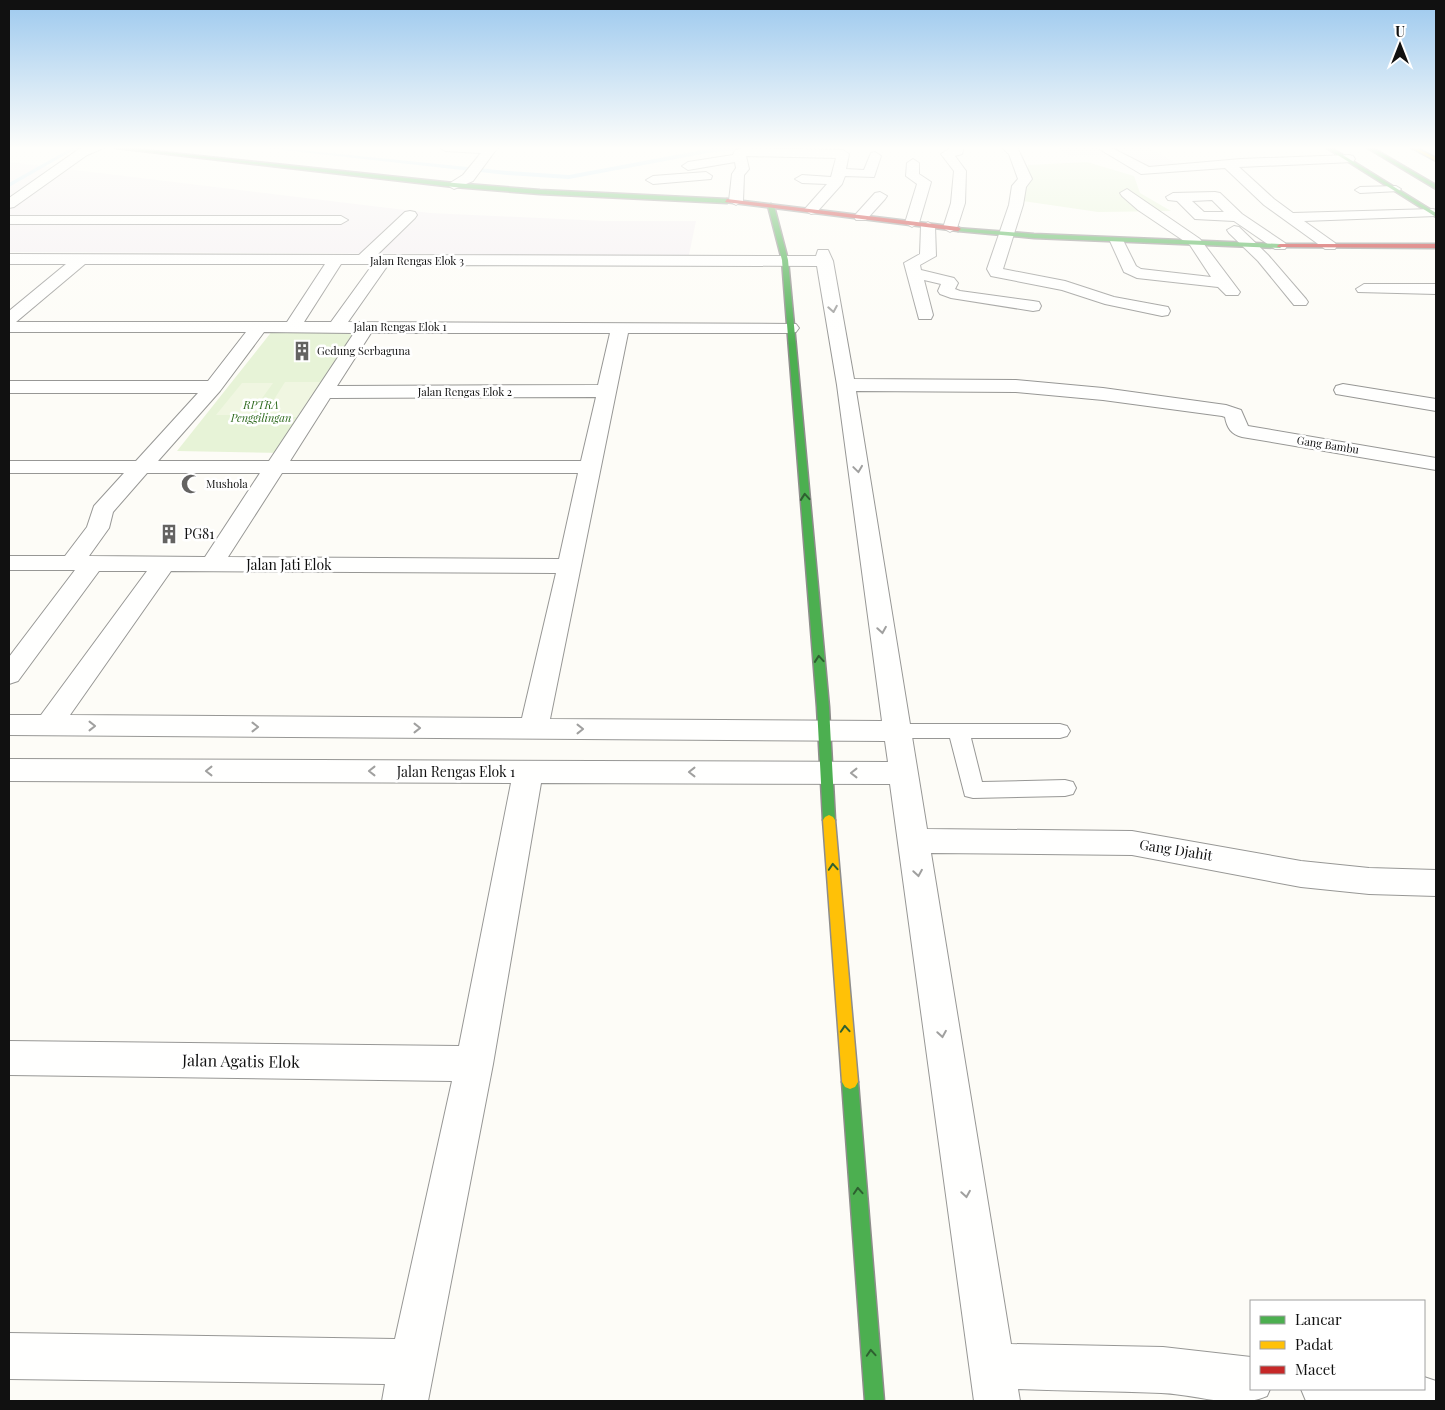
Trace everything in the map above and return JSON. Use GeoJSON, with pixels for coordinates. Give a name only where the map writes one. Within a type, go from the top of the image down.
{"type":"FeatureCollection","features":[{"type":"Feature","properties":{"kind":"main road"},"geometry":{"type":"LineString","coordinates":[[773,213],[785,260],[874,1401]]}},
{"type":"Feature","properties":{"kind":"main road"},"geometry":{"type":"LineString","coordinates":[[831,213],[950,228],[1117,241],[1280,246],[1436,246]]}},
{"type":"Feature","properties":{"kind":"street"},"geometry":{"type":"LineString","coordinates":[[861,217],[865,213]]}},
{"type":"Feature","properties":{"kind":"street"},"geometry":{"type":"LineString","coordinates":[[921,213],[920,225],[928,256],[912,263],[925,315]]}},
{"type":"Feature","properties":{"kind":"street"},"geometry":{"type":"LineString","coordinates":[[950,228],[955,213]]}},
{"type":"Feature","properties":{"kind":"street"},"geometry":{"type":"LineString","coordinates":[[1014,213],[995,269],[998,273],[1065,286],[1111,301],[1162,311]]}},
{"type":"Feature","properties":{"kind":"street"},"geometry":{"type":"LineString","coordinates":[[1117,241],[1129,269],[1137,273],[1227,288],[1195,242],[1152,213]]}},
{"type":"Feature","properties":{"kind":"street"},"geometry":{"type":"LineString","coordinates":[[1195,213],[1198,215],[1237,217]]}},
{"type":"Feature","properties":{"kind":"street"},"geometry":{"type":"LineString","coordinates":[[1233,213],[1280,246]]}},
{"type":"Feature","properties":{"kind":"street"},"geometry":{"type":"LineString","coordinates":[[1285,213],[1330,246]]}},
{"type":"Feature","properties":{"kind":"street"},"geometry":{"type":"LineString","coordinates":[[1374,213],[1378,215]]}},
{"type":"Feature","properties":{"kind":"street"},"geometry":{"type":"LineString","coordinates":[[1291,217],[1434,214]]}},
{"type":"Feature","properties":{"kind":"street"},"geometry":{"type":"LineString","coordinates":[[362,261],[410,215]]}},
{"type":"Feature","properties":{"kind":"street"},"geometry":{"type":"LineString","coordinates":[[1218,217],[1248,244],[1300,302]]}},
{"type":"Feature","properties":{"kind":"street"},"geometry":{"type":"LineString","coordinates":[[9,220],[341,220]]}},
{"type":"Feature","properties":{"kind":"street"},"geometry":{"type":"LineString","coordinates":[[160,243],[188,220]]}},
{"type":"Feature","properties":{"kind":"street","name":"Jalan Rengas Elok 3"},"geometry":{"type":"LineString","coordinates":[[9,259],[362,261],[785,260],[824,256],[846,386]]}},
{"type":"Feature","properties":{"kind":"street"},"geometry":{"type":"LineString","coordinates":[[9,319],[80,260]]}},
{"type":"Feature","properties":{"kind":"street"},"geometry":{"type":"LineString","coordinates":[[292,327],[336,260]]}},
{"type":"Feature","properties":{"kind":"street"},"geometry":{"type":"LineString","coordinates":[[336,327],[383,261]]}},
{"type":"Feature","properties":{"kind":"street"},"geometry":{"type":"LineString","coordinates":[[914,273],[948,281],[950,283],[946,290],[957,296],[1033,306]]}},
{"type":"Feature","properties":{"kind":"street"},"geometry":{"type":"LineString","coordinates":[[1364,288],[1436,289]]}},
{"type":"Feature","properties":{"kind":"street","name":"Jalan Rengas Elok 1"},"geometry":{"type":"LineString","coordinates":[[9,327],[790,328]]}},
{"type":"Feature","properties":{"kind":"street"},"geometry":{"type":"LineString","coordinates":[[9,675],[98,528],[102,511],[213,388],[259,327]]}},
{"type":"Feature","properties":{"kind":"street"},"geometry":{"type":"LineString","coordinates":[[212,564],[366,327]]}},
{"type":"Feature","properties":{"kind":"street"},"geometry":{"type":"LineString","coordinates":[[534,729],[620,328]]}},
{"type":"Feature","properties":{"kind":"street"},"geometry":{"type":"LineString","coordinates":[[846,386],[995,1383],[1162,1370],[1250,1380]]}},
{"type":"Feature","properties":{"kind":"street","name":"Gang Bambu"},"geometry":{"type":"LineString","coordinates":[[846,386],[1016,386],[1103,394],[1232,413],[1235,416],[1236,425],[1242,431],[1436,464]]}},
{"type":"Feature","properties":{"kind":"street"},"geometry":{"type":"LineString","coordinates":[[9,387],[213,388]]}},
{"type":"Feature","properties":{"kind":"street"},"geometry":{"type":"LineString","coordinates":[[1343,390],[1436,405]]}},
{"type":"Feature","properties":{"kind":"street","name":"Jalan Rengas Elok 2"},"geometry":{"type":"LineString","coordinates":[[324,392],[607,391]]}},
{"type":"Feature","properties":{"kind":"street"},"geometry":{"type":"LineString","coordinates":[[9,467],[590,467]]}},
{"type":"Feature","properties":{"kind":"street","name":"Jalan Jati Elok"},"geometry":{"type":"LineString","coordinates":[[9,563],[569,566]]}},
{"type":"Feature","properties":{"kind":"street"},"geometry":{"type":"LineString","coordinates":[[49,726],[164,564]]}},
{"type":"Feature","properties":{"kind":"street"},"geometry":{"type":"LineString","coordinates":[[9,725],[897,732]]}},
{"type":"Feature","properties":{"kind":"street","name":"Jalan Rengas Elok 1"},"geometry":{"type":"LineString","coordinates":[[9,770],[903,773]]}},
{"type":"Feature","properties":{"kind":"street"},"geometry":{"type":"LineString","coordinates":[[9,1356],[409,1382],[474,1064],[528,772]]}},
{"type":"Feature","properties":{"kind":"street","name":"Gang Djahit"},"geometry":{"type":"LineString","coordinates":[[913,841],[1132,843],[1194,852],[1301,874],[1370,881],[1436,883]]}},
{"type":"Feature","properties":{"kind":"street","name":"Jalan Agatis Elok"},"geometry":{"type":"LineString","coordinates":[[9,1058],[474,1064]]}},
{"type":"Feature","properties":{"kind":"street"},"geometry":{"type":"LineString","coordinates":[[1333,1390],[1429,1401]]}},
{"type":"Feature","properties":{"kind":"lane"},"geometry":{"type":"LineString","coordinates":[[897,732],[1060,732]]}},
{"type":"Feature","properties":{"kind":"lane"},"geometry":{"type":"LineString","coordinates":[[959,732],[973,790],[1065,788]]}},
{"type":"Feature","properties":{"kind":"shaded area"},"geometry":{"type":"Polygon","coordinates":[[[9,213],[428,213],[604,221],[696,221],[689,255],[9,252],[9,213]]]}},
{"type":"Feature","properties":{"kind":"green space","name":"RPTRA Penggilingan"},"geometry":{"type":"Polygon","coordinates":[[[357,329],[283,453],[177,451],[273,330],[357,329]]]}},
{"type":"Feature","properties":{"kind":"green space"},"geometry":{"type":"Polygon","coordinates":[[[285,382],[320,382],[299,417],[263,417],[285,382]]]}},
{"type":"Feature","properties":{"kind":"green space"},"geometry":{"type":"Polygon","coordinates":[[[242,383],[273,383],[250,415],[216,415],[242,383]]]}},
{"type":"Feature","properties":{"kind":"traffic: fast"},"geometry":{"type":"LineString","coordinates":[[773,213],[785,260],[823,707],[829,820]]}},
{"type":"Feature","properties":{"kind":"traffic: fast"},"geometry":{"type":"LineString","coordinates":[[1432,213],[1436,215]]}},
{"type":"Feature","properties":{"kind":"traffic: fast"},"geometry":{"type":"LineString","coordinates":[[958,229],[1034,236],[1280,246]]}},
{"type":"Feature","properties":{"kind":"traffic: fast"},"geometry":{"type":"LineString","coordinates":[[850,1082],[875,1401]]}},
{"type":"Feature","properties":{"kind":"traffic: slow"},"geometry":{"type":"LineString","coordinates":[[829,820],[850,1082]]}},
{"type":"Feature","properties":{"kind":"traffic: jam"},"geometry":{"type":"LineString","coordinates":[[824,213],[958,229]]}},
{"type":"Feature","properties":{"kind":"traffic: jam"},"geometry":{"type":"LineString","coordinates":[[1280,246],[1436,246]]}},
{"type":"Feature","properties":{"kind":"place","name":"Gedung Serbaguna"},"geometry":{"type":"Point","coordinates":[302,351]}},
{"type":"Feature","properties":{"kind":"place","name":"Mushola"},"geometry":{"type":"Point","coordinates":[191,484]}},
{"type":"Feature","properties":{"kind":"place","name":"PG81"},"geometry":{"type":"Point","coordinates":[169,534]}}]}
